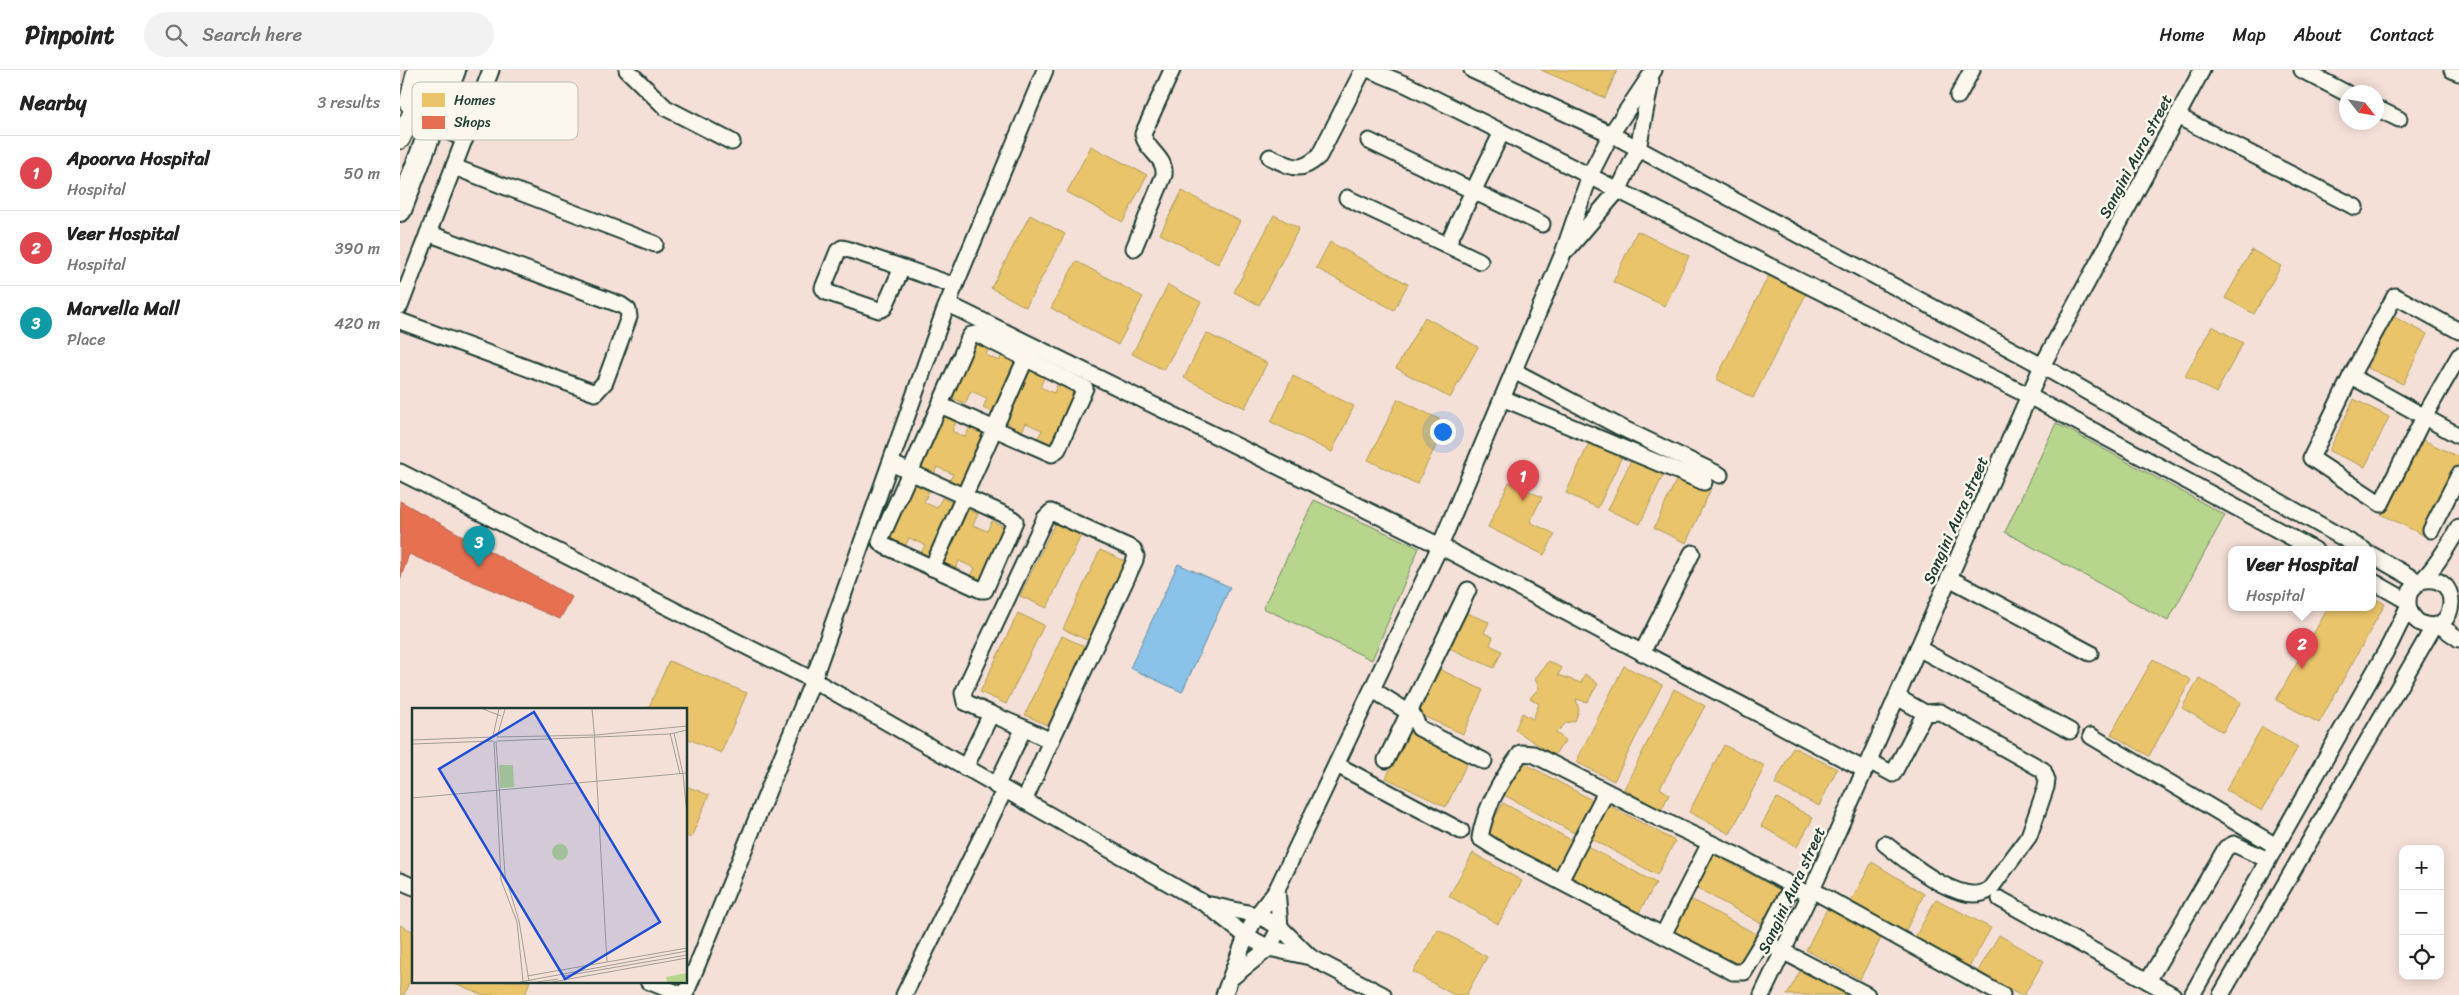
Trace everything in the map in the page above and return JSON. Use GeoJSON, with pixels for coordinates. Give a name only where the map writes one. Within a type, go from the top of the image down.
{"type":"FeatureCollection","features":[{"type":"Feature","properties":{"kind":"highway"},"geometry":{"type":"LineString","coordinates":[[449,82],[454,70]]}},
{"type":"Feature","properties":{"kind":"highway"},"geometry":{"type":"LineString","coordinates":[[400,210],[426,140]]}},
{"type":"Feature","properties":{"kind":"main road"},"geometry":{"type":"LineString","coordinates":[[428,82],[434,70]]}},
{"type":"Feature","properties":{"kind":"main road"},"geometry":{"type":"LineString","coordinates":[[400,138],[412,90]]}},
{"type":"Feature","properties":{"kind":"main road"},"geometry":{"type":"LineString","coordinates":[[400,138],[412,114]]}},
{"type":"Feature","properties":{"kind":"street"},"geometry":{"type":"LineString","coordinates":[[486,82],[491,70]]}},
{"type":"Feature","properties":{"kind":"street"},"geometry":{"type":"LineString","coordinates":[[627,70],[666,108],[732,142]]}},
{"type":"Feature","properties":{"kind":"street"},"geometry":{"type":"LineString","coordinates":[[651,982],[684,995],[813,680],[948,304],[1045,70]]}},
{"type":"Feature","properties":{"kind":"street"},"geometry":{"type":"LineString","coordinates":[[1134,248],[1164,175],[1165,168],[1161,160],[1144,142],[1142,134],[1172,70]]}},
{"type":"Feature","properties":{"kind":"street"},"geometry":{"type":"LineString","coordinates":[[1270,157],[1293,168],[1308,167],[1319,156],[1363,70]]}},
{"type":"Feature","properties":{"kind":"street"},"geometry":{"type":"LineString","coordinates":[[1370,70],[1407,85],[1590,175],[2030,396],[2308,546]]}},
{"type":"Feature","properties":{"kind":"street"},"geometry":{"type":"LineString","coordinates":[[1472,70],[1611,134],[2042,366],[2357,546]]}},
{"type":"Feature","properties":{"kind":"street"},"geometry":{"type":"LineString","coordinates":[[1958,96],[1972,70]]}},
{"type":"Feature","properties":{"kind":"street","name":"Sangini Aura street"},"geometry":{"type":"LineString","coordinates":[[1762,995],[1811,892],[2042,366],[2202,70]]}},
{"type":"Feature","properties":{"kind":"street"},"geometry":{"type":"LineString","coordinates":[[2302,70],[2339,89]]}},
{"type":"Feature","properties":{"kind":"street"},"geometry":{"type":"LineString","coordinates":[[2452,70],[2459,73]]}},
{"type":"Feature","properties":{"kind":"street"},"geometry":{"type":"LineString","coordinates":[[1224,995],[1246,936],[1257,915],[1277,889],[1440,546],[1562,256],[1590,175],[1611,134],[1653,72]]}},
{"type":"Feature","properties":{"kind":"street"},"geometry":{"type":"LineString","coordinates":[[1562,256],[1619,190],[1638,149],[1653,72]]}},
{"type":"Feature","properties":{"kind":"street"},"geometry":{"type":"LineString","coordinates":[[2384,112],[2399,119]]}},
{"type":"Feature","properties":{"kind":"street"},"geometry":{"type":"LineString","coordinates":[[2177,116],[2355,207]]}},
{"type":"Feature","properties":{"kind":"street"},"geometry":{"type":"LineString","coordinates":[[1447,245],[1502,132]]}},
{"type":"Feature","properties":{"kind":"street"},"geometry":{"type":"LineString","coordinates":[[400,306],[465,140]]}},
{"type":"Feature","properties":{"kind":"street"},"geometry":{"type":"LineString","coordinates":[[1368,141],[1542,224]]}},
{"type":"Feature","properties":{"kind":"street"},"geometry":{"type":"LineString","coordinates":[[454,167],[655,244]]}},
{"type":"Feature","properties":{"kind":"street"},"geometry":{"type":"LineString","coordinates":[[1347,198],[1480,261]]}},
{"type":"Feature","properties":{"kind":"street"},"geometry":{"type":"LineString","coordinates":[[400,321],[595,393],[605,382],[629,317],[628,310],[622,305],[428,233]]}},
{"type":"Feature","properties":{"kind":"street"},"geometry":{"type":"LineString","coordinates":[[902,268],[886,305],[879,310],[826,292],[823,288],[838,252],[842,248],[902,268],[955,286]]}},
{"type":"Feature","properties":{"kind":"street"},"geometry":{"type":"LineString","coordinates":[[2459,331],[2395,296],[2351,376],[2311,458],[2380,504],[2424,417],[2459,356]]}},
{"type":"Feature","properties":{"kind":"street"},"geometry":{"type":"LineString","coordinates":[[948,304],[1440,546],[1642,653],[1867,765],[1893,774],[1925,713]]}},
{"type":"Feature","properties":{"kind":"street"},"geometry":{"type":"LineString","coordinates":[[891,463],[910,472],[963,496],[1010,516],[1015,521],[988,587],[981,590],[880,542],[910,472],[971,335],[977,334],[1085,386],[1058,449],[1049,455],[940,405]]}},
{"type":"Feature","properties":{"kind":"street"},"geometry":{"type":"LineString","coordinates":[[932,568],[1026,358]]}},
{"type":"Feature","properties":{"kind":"street"},"geometry":{"type":"LineString","coordinates":[[1514,371],[1622,428],[1720,475]]}},
{"type":"Feature","properties":{"kind":"street"},"geometry":{"type":"LineString","coordinates":[[2351,376],[2459,436]]}},
{"type":"Feature","properties":{"kind":"street"},"geometry":{"type":"LineString","coordinates":[[1502,398],[1704,482]]}},
{"type":"Feature","properties":{"kind":"street"},"geometry":{"type":"LineString","coordinates":[[400,472],[813,680],[1206,904],[1246,936],[1269,948],[1310,957],[1383,995]]}},
{"type":"Feature","properties":{"kind":"street"},"geometry":{"type":"LineString","coordinates":[[2431,530],[2459,475]]}},
{"type":"Feature","properties":{"kind":"street"},"geometry":{"type":"LineString","coordinates":[[1024,801],[1136,556],[1133,549],[1051,512],[1044,518],[963,693],[965,702],[1051,741]]}},
{"type":"Feature","properties":{"kind":"street"},"geometry":{"type":"LineString","coordinates":[[2192,995],[2390,644],[2408,604],[2411,591],[2420,582],[2459,527]]}},
{"type":"Feature","properties":{"kind":"street"},"geometry":{"type":"LineString","coordinates":[[1642,653],[1692,553]]}},
{"type":"Feature","properties":{"kind":"street"},"geometry":{"type":"LineString","coordinates":[[2221,995],[2436,625],[2451,615],[2456,594],[2443,582],[2436,579],[2420,582],[2376,557]]}},
{"type":"Feature","properties":{"kind":"street"},"geometry":{"type":"LineString","coordinates":[[1949,578],[2090,653]]}},
{"type":"Feature","properties":{"kind":"street"},"geometry":{"type":"LineString","coordinates":[[2376,584],[2408,604],[2416,620],[2423,625],[2436,625],[2459,638]]}},
{"type":"Feature","properties":{"kind":"street"},"geometry":{"type":"LineString","coordinates":[[1386,760],[1468,590]]}},
{"type":"Feature","properties":{"kind":"street"},"geometry":{"type":"LineString","coordinates":[[1918,648],[2070,731]]}},
{"type":"Feature","properties":{"kind":"street"},"geometry":{"type":"LineString","coordinates":[[1373,690],[1413,715],[1419,728],[1484,761]]}},
{"type":"Feature","properties":{"kind":"street"},"geometry":{"type":"LineString","coordinates":[[1884,844],[1940,885],[1978,894],[1984,893],[1990,889],[2029,836],[2047,780],[2043,770],[1940,712],[1925,713],[1897,697]]}},
{"type":"Feature","properties":{"kind":"street"},"geometry":{"type":"LineString","coordinates":[[965,768],[991,714]]}},
{"type":"Feature","properties":{"kind":"street"},"geometry":{"type":"LineString","coordinates":[[904,995],[1000,788],[1024,728]]}},
{"type":"Feature","properties":{"kind":"street"},"geometry":{"type":"LineString","coordinates":[[2091,736],[2276,846]]}},
{"type":"Feature","properties":{"kind":"street"},"geometry":{"type":"LineString","coordinates":[[1792,886],[1744,972],[1733,972],[1480,838],[1483,821],[1506,774],[1521,752],[1533,754],[1710,844],[1738,856],[1792,886],[1811,892],[2002,995]]}},
{"type":"Feature","properties":{"kind":"street"},"geometry":{"type":"LineString","coordinates":[[1337,765],[1461,831]]}},
{"type":"Feature","properties":{"kind":"street"},"geometry":{"type":"LineString","coordinates":[[1560,881],[1606,792]]}},
{"type":"Feature","properties":{"kind":"street"},"geometry":{"type":"LineString","coordinates":[[1663,935],[1710,844]]}},
{"type":"Feature","properties":{"kind":"street"},"geometry":{"type":"LineString","coordinates":[[2148,981],[2226,848],[2234,844],[2268,860]]}},
{"type":"Feature","properties":{"kind":"street"},"geometry":{"type":"LineString","coordinates":[[400,881],[412,885]]}},
{"type":"Feature","properties":{"kind":"street"},"geometry":{"type":"LineString","coordinates":[[1231,978],[1269,948],[1280,927],[1277,889]]}},
{"type":"Feature","properties":{"kind":"street"},"geometry":{"type":"LineString","coordinates":[[2000,899],[2173,995]]}},
{"type":"Feature","properties":{"kind":"street"},"geometry":{"type":"LineString","coordinates":[[1206,904],[1257,915],[1280,927],[1310,957]]}},
{"type":"Feature","properties":{"kind":"street"},"geometry":{"type":"LineString","coordinates":[[1763,941],[1867,995]]}},
{"type":"Feature","properties":{"kind":"green space"},"geometry":{"type":"Polygon","coordinates":[[[2056,423],[2225,515],[2168,621],[2005,532],[2056,423]]]}},
{"type":"Feature","properties":{"kind":"green space"},"geometry":{"type":"Polygon","coordinates":[[[1314,500],[1419,548],[1372,660],[1263,608],[1314,500]]]}},
{"type":"Feature","properties":{"kind":"water"},"geometry":{"type":"Polygon","coordinates":[[[1178,564],[1230,587],[1182,692],[1130,668],[1178,564]]]}},
{"type":"Feature","properties":{"kind":"building: Homes"},"geometry":{"type":"Polygon","coordinates":[[[1541,70],[1617,70],[1605,98],[1541,70]]]}},
{"type":"Feature","properties":{"kind":"building: Homes"},"geometry":{"type":"Polygon","coordinates":[[[1091,146],[1147,175],[1123,222],[1067,192],[1091,146]]]}},
{"type":"Feature","properties":{"kind":"building: Homes"},"geometry":{"type":"Polygon","coordinates":[[[1182,191],[1240,221],[1218,264],[1160,234],[1182,191]]]}},
{"type":"Feature","properties":{"kind":"building: Homes"},"geometry":{"type":"Polygon","coordinates":[[[1030,215],[1065,234],[1026,307],[991,288],[1030,215]]]}},
{"type":"Feature","properties":{"kind":"building: Homes"},"geometry":{"type":"Polygon","coordinates":[[[1274,215],[1299,228],[1259,305],[1234,292],[1274,215]]]}},
{"type":"Feature","properties":{"kind":"building: Homes"},"geometry":{"type":"Polygon","coordinates":[[[1637,231],[1689,256],[1665,306],[1613,282],[1637,231]]]}},
{"type":"Feature","properties":{"kind":"building: Homes"},"geometry":{"type":"Polygon","coordinates":[[[1330,242],[1408,284],[1394,310],[1316,268],[1330,242]]]}},
{"type":"Feature","properties":{"kind":"building: Homes"},"geometry":{"type":"Polygon","coordinates":[[[2252,250],[2281,266],[2254,314],[2225,298],[2252,250]]]}},
{"type":"Feature","properties":{"kind":"building: Homes"},"geometry":{"type":"Polygon","coordinates":[[[1076,261],[1143,297],[1118,345],[1051,308],[1076,261]]]}},
{"type":"Feature","properties":{"kind":"building: Homes"},"geometry":{"type":"Polygon","coordinates":[[[1770,273],[1807,292],[1753,398],[1716,379],[1770,273]]]}},
{"type":"Feature","properties":{"kind":"building: Homes"},"geometry":{"type":"Polygon","coordinates":[[[1168,285],[1201,302],[1164,370],[1132,354],[1168,285]]]}},
{"type":"Feature","properties":{"kind":"building: Homes"},"geometry":{"type":"Polygon","coordinates":[[[2392,316],[2427,334],[2403,384],[2368,368],[2392,316]]]}},
{"type":"Feature","properties":{"kind":"building: Homes"},"geometry":{"type":"Polygon","coordinates":[[[1425,317],[1478,347],[1450,398],[1396,368],[1425,317]]]}},
{"type":"Feature","properties":{"kind":"building: Homes"},"geometry":{"type":"Polygon","coordinates":[[[2212,326],[2243,343],[2216,393],[2185,376],[2212,326]]]}},
{"type":"Feature","properties":{"kind":"building: Homes"},"geometry":{"type":"Polygon","coordinates":[[[1206,333],[1267,363],[1245,408],[1184,378],[1206,333]]]}},
{"type":"Feature","properties":{"kind":"building: Homes"},"geometry":{"type":"Polygon","coordinates":[[[972,336],[990,344],[986,355],[999,361],[1004,351],[1023,359],[998,415],[983,408],[987,398],[971,391],[965,404],[953,398],[955,392],[948,389],[972,336]]]}},
{"type":"Feature","properties":{"kind":"building: Homes"},"geometry":{"type":"Polygon","coordinates":[[[1027,368],[1045,376],[1040,387],[1054,393],[1058,383],[1078,391],[1052,447],[1037,440],[1042,430],[1026,423],[1020,436],[1007,430],[1010,424],[1003,421],[1027,368]]]}},
{"type":"Feature","properties":{"kind":"building: Homes"},"geometry":{"type":"Polygon","coordinates":[[[1293,376],[1354,406],[1332,452],[1271,422],[1293,376]]]}},
{"type":"Feature","properties":{"kind":"building: Homes"},"geometry":{"type":"Polygon","coordinates":[[[1398,399],[1447,423],[1417,484],[1368,460],[1398,399]]]}},
{"type":"Feature","properties":{"kind":"building: Homes"},"geometry":{"type":"Polygon","coordinates":[[[2354,399],[2389,417],[2365,467],[2329,451],[2354,399]]]}},
{"type":"Feature","properties":{"kind":"building: Homes"},"geometry":{"type":"Polygon","coordinates":[[[938,412],[957,420],[952,431],[965,437],[970,427],[989,435],[964,491],[948,484],[953,474],[937,467],[931,480],[919,474],[921,468],[914,465],[938,412]]]}},
{"type":"Feature","properties":{"kind":"building: Homes"},"geometry":{"type":"Polygon","coordinates":[[[2419,438],[2459,457],[2459,467],[2425,536],[2381,514],[2419,438]]]}},
{"type":"Feature","properties":{"kind":"building: Homes"},"geometry":{"type":"Polygon","coordinates":[[[1590,441],[1622,456],[1598,508],[1566,493],[1590,441]]]}},
{"type":"Feature","properties":{"kind":"building: Homes"},"geometry":{"type":"Polygon","coordinates":[[[1632,458],[1664,473],[1640,524],[1608,510],[1632,458]]]}},
{"type":"Feature","properties":{"kind":"building: Homes"},"geometry":{"type":"Polygon","coordinates":[[[1678,476],[1710,491],[1686,543],[1654,528],[1678,476]]]}},
{"type":"Feature","properties":{"kind":"building: Homes"},"geometry":{"type":"Polygon","coordinates":[[[1509,482],[1542,497],[1530,522],[1555,534],[1544,555],[1488,527],[1509,482]]]}},
{"type":"Feature","properties":{"kind":"building: Homes"},"geometry":{"type":"Polygon","coordinates":[[[910,483],[929,491],[924,502],[937,508],[942,498],[958,505],[933,560],[920,555],[925,545],[909,538],[903,551],[891,545],[893,539],[886,536],[910,483]]]}},
{"type":"Feature","properties":{"kind":"building: Homes"},"geometry":{"type":"Polygon","coordinates":[[[965,508],[978,514],[973,525],[987,531],[992,521],[1011,530],[986,585],[970,578],[975,568],[959,561],[953,574],[941,568],[943,563],[941,562],[965,508]]]}},
{"type":"Feature","properties":{"kind":"building: Homes"},"geometry":{"type":"Polygon","coordinates":[[[1058,517],[1084,529],[1047,608],[1020,596],[1058,517]]]}},
{"type":"Feature","properties":{"kind":"building: Homes"},"geometry":{"type":"Polygon","coordinates":[[[1100,550],[1127,562],[1089,641],[1063,629],[1100,550]]]}},
{"type":"Feature","properties":{"kind":"building: Homes"},"geometry":{"type":"Polygon","coordinates":[[[2376,599],[2385,604],[2319,723],[2276,700],[2326,611],[2376,611],[2376,599]]]}},
{"type":"Feature","properties":{"kind":"building: Homes"},"geometry":{"type":"Polygon","coordinates":[[[1464,612],[1489,622],[1484,633],[1493,637],[1490,645],[1502,651],[1494,668],[1449,648],[1464,612]]]}},
{"type":"Feature","properties":{"kind":"building: Homes"},"geometry":{"type":"Polygon","coordinates":[[[1018,613],[1044,625],[1006,704],[980,692],[1018,613]]]}},
{"type":"Feature","properties":{"kind":"building: Homes"},"geometry":{"type":"Polygon","coordinates":[[[1062,636],[1088,648],[1051,727],[1025,715],[1062,636]]]}},
{"type":"Feature","properties":{"kind":"building: Homes"},"geometry":{"type":"Polygon","coordinates":[[[2153,659],[2191,680],[2149,756],[2111,734],[2153,659]]]}},
{"type":"Feature","properties":{"kind":"building: Homes"},"geometry":{"type":"Polygon","coordinates":[[[669,661],[747,693],[721,753],[688,739],[688,708],[648,708],[669,661]]]}},
{"type":"Feature","properties":{"kind":"building: Homes"},"geometry":{"type":"Polygon","coordinates":[[[1548,661],[1562,668],[1558,675],[1581,683],[1585,674],[1598,684],[1587,702],[1576,699],[1579,710],[1575,721],[1566,723],[1556,733],[1566,740],[1554,755],[1515,730],[1522,713],[1533,719],[1539,704],[1530,698],[1539,688],[1535,679],[1548,661]]]}},
{"type":"Feature","properties":{"kind":"building: Homes"},"geometry":{"type":"Polygon","coordinates":[[[1624,666],[1662,685],[1614,781],[1576,762],[1624,666]]]}},
{"type":"Feature","properties":{"kind":"building: Homes"},"geometry":{"type":"Polygon","coordinates":[[[1435,667],[1483,690],[1463,734],[1414,712],[1435,667]]]}},
{"type":"Feature","properties":{"kind":"building: Homes"},"geometry":{"type":"Polygon","coordinates":[[[2199,678],[2241,702],[2223,732],[2182,708],[2199,678]]]}},
{"type":"Feature","properties":{"kind":"building: Homes"},"geometry":{"type":"Polygon","coordinates":[[[1674,689],[1705,706],[1660,788],[1669,794],[1661,811],[1624,789],[1674,689]]]}},
{"type":"Feature","properties":{"kind":"building: Homes"},"geometry":{"type":"Polygon","coordinates":[[[2262,727],[2298,747],[2262,811],[2226,790],[2262,727]]]}},
{"type":"Feature","properties":{"kind":"building: Homes"},"geometry":{"type":"Polygon","coordinates":[[[1408,732],[1468,761],[1446,807],[1386,778],[1408,732]]]}},
{"type":"Feature","properties":{"kind":"building: Homes"},"geometry":{"type":"Polygon","coordinates":[[[1724,745],[1765,766],[1730,834],[1689,812],[1724,745]]]}},
{"type":"Feature","properties":{"kind":"building: Homes"},"geometry":{"type":"Polygon","coordinates":[[[1793,747],[1837,769],[1819,806],[1775,784],[1793,747]]]}},
{"type":"Feature","properties":{"kind":"building: Homes"},"geometry":{"type":"Polygon","coordinates":[[[1522,762],[1592,800],[1574,833],[1504,795],[1522,762]]]}},
{"type":"Feature","properties":{"kind":"building: Homes"},"geometry":{"type":"Polygon","coordinates":[[[688,787],[709,795],[691,838],[688,837],[688,787]]]}},
{"type":"Feature","properties":{"kind":"building: Homes"},"geometry":{"type":"Polygon","coordinates":[[[1777,798],[1813,818],[1797,847],[1761,826],[1777,798]]]}},
{"type":"Feature","properties":{"kind":"building: Homes"},"geometry":{"type":"Polygon","coordinates":[[[1503,803],[1573,841],[1555,874],[1485,835],[1503,803]]]}},
{"type":"Feature","properties":{"kind":"building: Homes"},"geometry":{"type":"Polygon","coordinates":[[[1605,803],[1675,841],[1657,875],[1587,836],[1605,803]]]}},
{"type":"Feature","properties":{"kind":"building: Homes"},"geometry":{"type":"Polygon","coordinates":[[[1585,845],[1656,883],[1637,916],[1567,878],[1585,845]]]}},
{"type":"Feature","properties":{"kind":"building: Homes"},"geometry":{"type":"Polygon","coordinates":[[[1473,853],[1522,881],[1498,924],[1449,896],[1473,853]]]}},
{"type":"Feature","properties":{"kind":"building: Homes"},"geometry":{"type":"Polygon","coordinates":[[[1711,853],[1782,891],[1764,925],[1693,886],[1711,853]]]}},
{"type":"Feature","properties":{"kind":"building: Homes"},"geometry":{"type":"Polygon","coordinates":[[[1872,862],[1924,894],[1903,936],[1848,907],[1872,862]]]}},
{"type":"Feature","properties":{"kind":"building: Homes"},"geometry":{"type":"Polygon","coordinates":[[[1685,896],[1756,934],[1738,967],[1668,929],[1685,896]]]}},
{"type":"Feature","properties":{"kind":"building: Homes"},"geometry":{"type":"Polygon","coordinates":[[[1936,899],[1991,928],[1967,971],[1913,941],[1936,899]]]}},
{"type":"Feature","properties":{"kind":"building: Homes"},"geometry":{"type":"Polygon","coordinates":[[[1829,905],[1881,938],[1860,979],[1806,950],[1829,905]]]}},
{"type":"Feature","properties":{"kind":"building: Homes"},"geometry":{"type":"Polygon","coordinates":[[[400,925],[412,931],[412,975],[404,995],[400,995],[400,925]]]}},
{"type":"Feature","properties":{"kind":"building: Homes"},"geometry":{"type":"Polygon","coordinates":[[[1438,929],[1487,957],[1466,995],[1454,995],[1413,972],[1438,929]]]}},
{"type":"Feature","properties":{"kind":"building: Homes"},"geometry":{"type":"Polygon","coordinates":[[[1999,935],[2044,961],[2024,995],[2019,995],[1978,971],[1999,935]]]}},
{"type":"Feature","properties":{"kind":"building: Homes"},"geometry":{"type":"Polygon","coordinates":[[[1804,964],[1854,995],[1787,995],[1804,964]]]}},
{"type":"Feature","properties":{"kind":"building: Homes"},"geometry":{"type":"Polygon","coordinates":[[[452,982],[530,982],[525,995],[483,995],[452,982]]]}},
{"type":"Feature","properties":{"kind":"building: Shops"},"geometry":{"type":"Polygon","coordinates":[[[400,501],[572,597],[560,619],[409,554],[400,580],[400,501]]]}},
{"type":"Feature","properties":{"kind":"place","name":"Apoorva Hospital"},"geometry":{"type":"Point","coordinates":[1523,501]}},
{"type":"Feature","properties":{"kind":"place","name":"Marvella Mall"},"geometry":{"type":"Point","coordinates":[479,567]}},
{"type":"Feature","properties":{"kind":"place","name":"Veer Hospital"},"geometry":{"type":"Point","coordinates":[2302,669]}}]}
